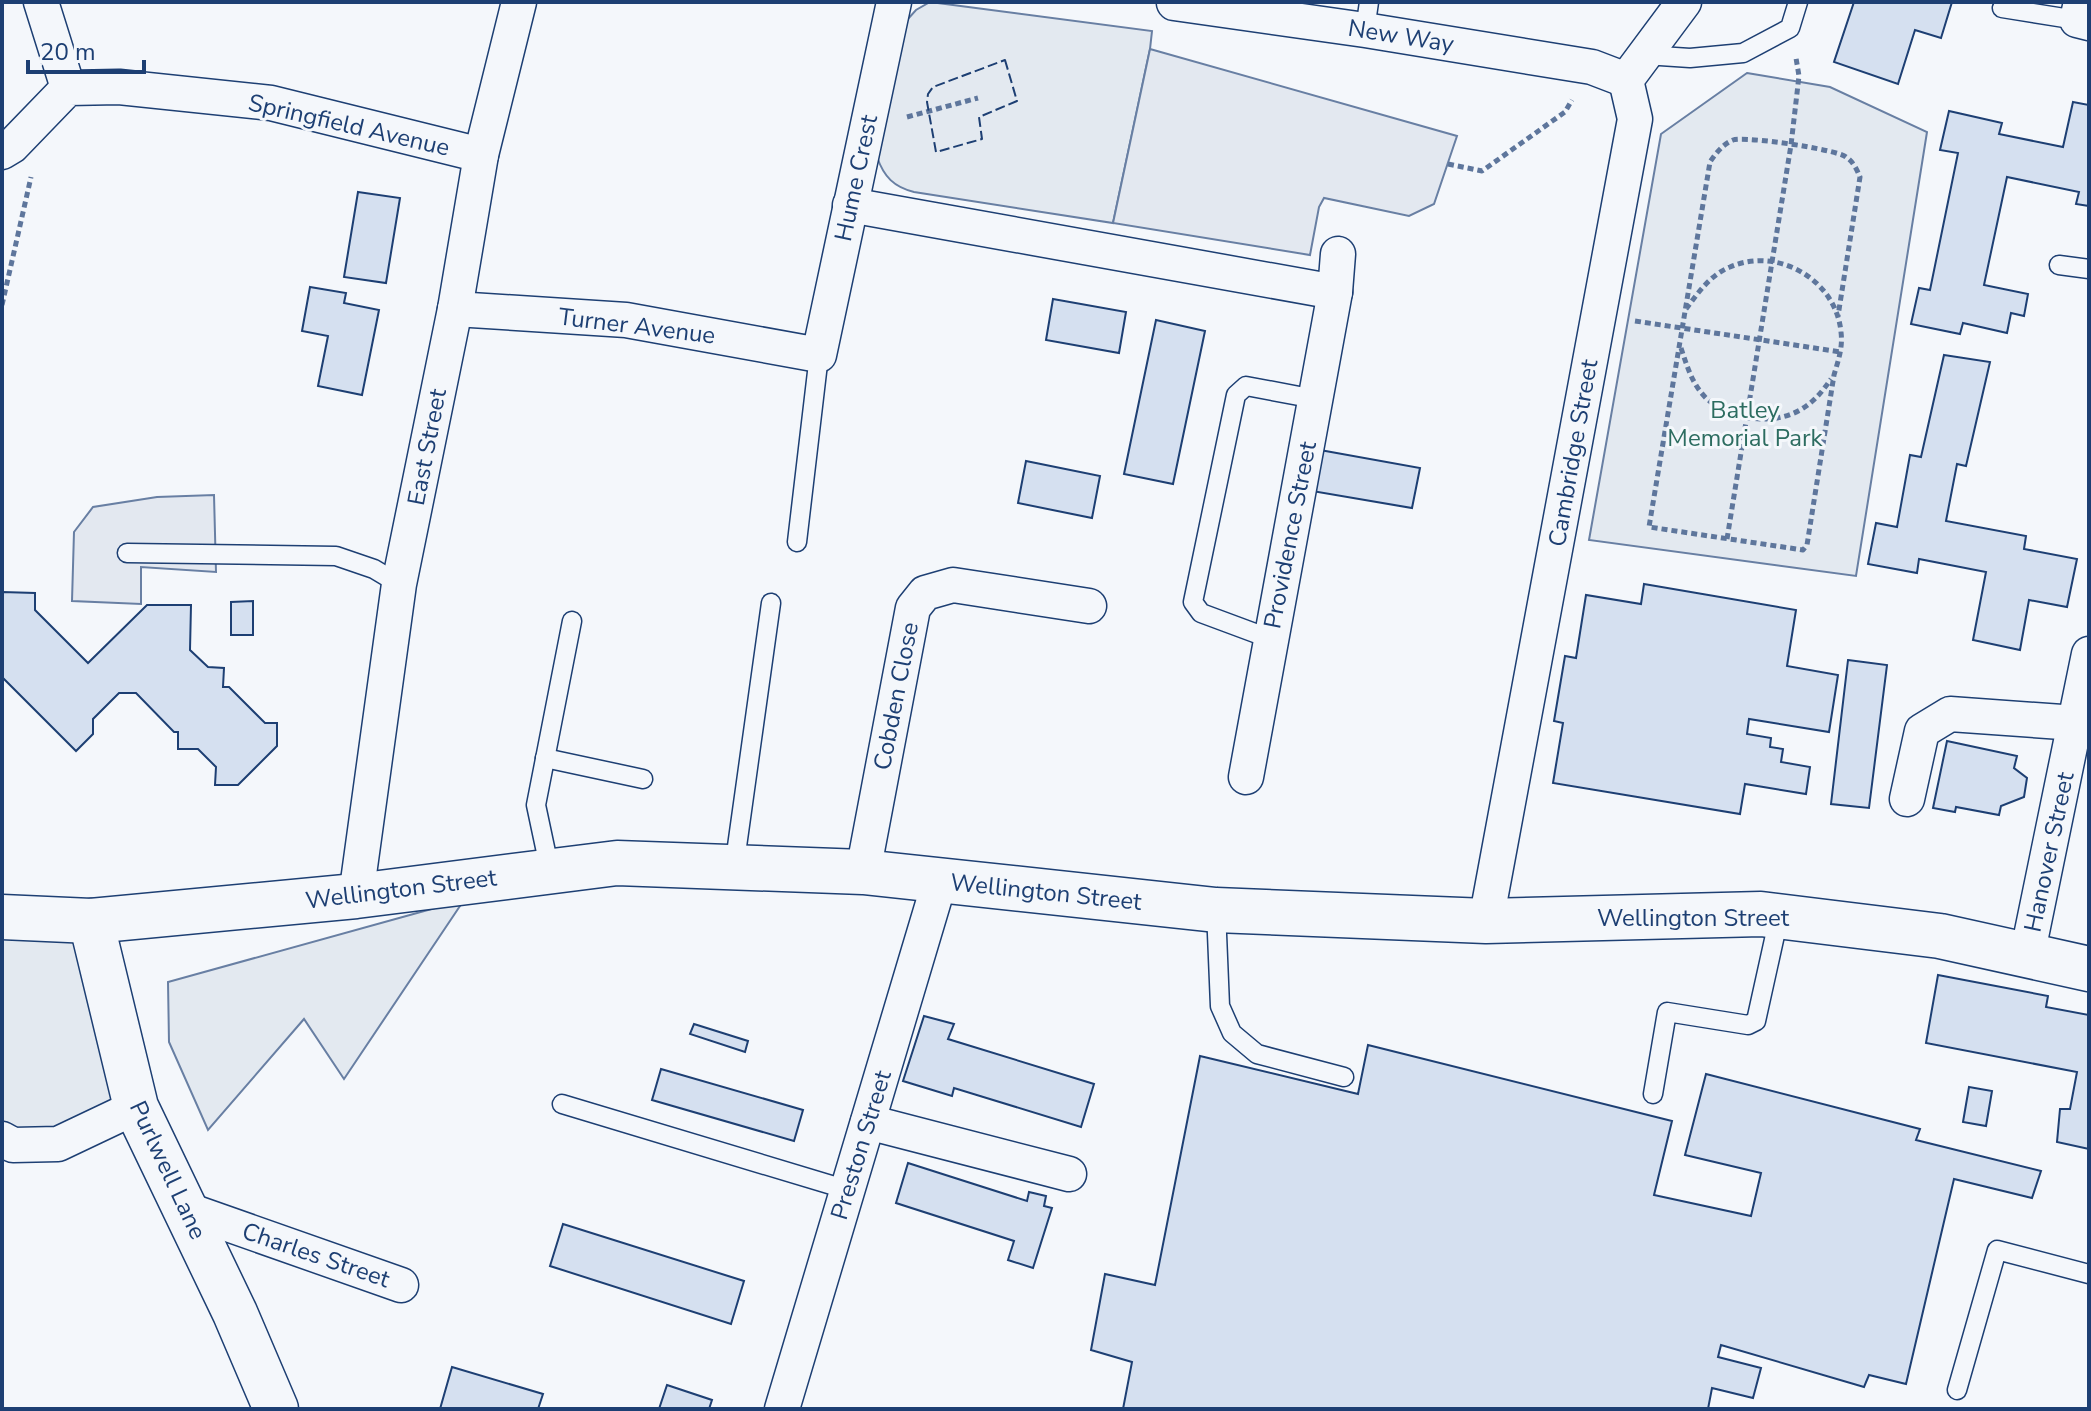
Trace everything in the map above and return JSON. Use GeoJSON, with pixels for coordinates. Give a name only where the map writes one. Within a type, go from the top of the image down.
{"type":"FeatureCollection","features":[{"type":"Feature","properties":{"kind":"street"},"geometry":{"type":"LineString","coordinates":[[2,152],[12,146],[68,88],[41,2]]}},
{"type":"Feature","properties":{"kind":"street","name":"East Street"},"geometry":{"type":"LineString","coordinates":[[356,896],[399,584],[455,309],[481,155],[519,2]]}},
{"type":"Feature","properties":{"kind":"street","name":"Hume Crest"},"geometry":{"type":"LineString","coordinates":[[819,355],[894,2]]}},
{"type":"Feature","properties":{"kind":"street"},"geometry":{"type":"LineString","coordinates":[[1635,68],[1684,2]]}},
{"type":"Feature","properties":{"kind":"street","name":"New Way"},"geometry":{"type":"LineString","coordinates":[[1174,3],[1367,16],[1592,67],[1635,68]]}},
{"type":"Feature","properties":{"kind":"street","name":"Cambridge Street"},"geometry":{"type":"LineString","coordinates":[[1486,921],[1635,119],[1635,68]]}},
{"type":"Feature","properties":{"kind":"street","name":"Springfield Avenue"},"geometry":{"type":"LineString","coordinates":[[68,88],[119,87],[271,103],[481,155]]}},
{"type":"Feature","properties":{"kind":"street"},"geometry":{"type":"LineString","coordinates":[[850,205],[1335,292]]}},
{"type":"Feature","properties":{"kind":"street","name":"Providence Street"},"geometry":{"type":"LineString","coordinates":[[1246,777],[1335,292],[1338,254]]}},
{"type":"Feature","properties":{"kind":"street","name":"Turner Avenue"},"geometry":{"type":"LineString","coordinates":[[455,309],[626,320],[819,355]]}},
{"type":"Feature","properties":{"kind":"street","name":"Cobden Close"},"geometry":{"type":"LineString","coordinates":[[863,872],[913,608],[925,593],[953,585],[1089,606]]}},
{"type":"Feature","properties":{"kind":"street","name":"Hanover Street"},"geometry":{"type":"LineString","coordinates":[[2027,956],[2089,654]]}},
{"type":"Feature","properties":{"kind":"street"},"geometry":{"type":"LineString","coordinates":[[1907,799],[1922,731],[1950,714],[2076,723]]}},
{"type":"Feature","properties":{"kind":"street","name":"Wellington Street"},"geometry":{"type":"LineString","coordinates":[[2,917],[91,921],[356,896],[617,863],[863,872],[1216,910],[1486,921],[1761,914],[1940,936],[2089,969]]}},
{"type":"Feature","properties":{"kind":"street","name":"Preston Street"},"geometry":{"type":"LineString","coordinates":[[782,1409],[940,880]]}},
{"type":"Feature","properties":{"kind":"street","name":"Purlwell Lane"},"geometry":{"type":"LineString","coordinates":[[91,921],[136,1107],[235,1313],[276,1409]]}},
{"type":"Feature","properties":{"kind":"street"},"geometry":{"type":"LineString","coordinates":[[2,1139],[13,1145],[58,1144],[136,1107]]}},
{"type":"Feature","properties":{"kind":"street"},"geometry":{"type":"LineString","coordinates":[[868,1122],[1069,1174]]}},
{"type":"Feature","properties":{"kind":"street","name":"Charles Street"},"geometry":{"type":"LineString","coordinates":[[185,1209],[401,1285]]}},
{"type":"Feature","properties":{"kind":"lane"},"geometry":{"type":"LineString","coordinates":[[1635,68],[1743,53],[1790,28],[1798,2]]}},
{"type":"Feature","properties":{"kind":"lane"},"geometry":{"type":"LineString","coordinates":[[2002,8],[2082,15]]}},
{"type":"Feature","properties":{"kind":"lane"},"geometry":{"type":"LineString","coordinates":[[2059,265],[2089,269]]}},
{"type":"Feature","properties":{"kind":"lane"},"geometry":{"type":"LineString","coordinates":[[797,542],[819,355]]}},
{"type":"Feature","properties":{"kind":"lane"},"geometry":{"type":"LineString","coordinates":[[1271,639],[1201,613],[1193,602],[1236,395],[1246,386],[1315,399]]}},
{"type":"Feature","properties":{"kind":"lane"},"geometry":{"type":"LineString","coordinates":[[127,553],[336,556],[374,569],[399,584]]}},
{"type":"Feature","properties":{"kind":"lane"},"geometry":{"type":"LineString","coordinates":[[734,868],[771,603]]}},
{"type":"Feature","properties":{"kind":"lane"},"geometry":{"type":"LineString","coordinates":[[550,871],[536,805],[572,621]]}},
{"type":"Feature","properties":{"kind":"lane"},"geometry":{"type":"LineString","coordinates":[[545,758],[643,779]]}},
{"type":"Feature","properties":{"kind":"lane"},"geometry":{"type":"LineString","coordinates":[[1216,910],[1220,1006],[1232,1033],[1257,1054],[1344,1077]]}},
{"type":"Feature","properties":{"kind":"lane"},"geometry":{"type":"LineString","coordinates":[[1653,1094],[1667,1012],[1748,1025],[1756,1021],[1779,917]]}},
{"type":"Feature","properties":{"kind":"lane"},"geometry":{"type":"LineString","coordinates":[[562,1104],[848,1190]]}},
{"type":"Feature","properties":{"kind":"lane"},"geometry":{"type":"LineString","coordinates":[[1957,1390],[1997,1250],[2089,1274]]}},
{"type":"Feature","properties":{"kind":"path"},"geometry":{"type":"LineString","coordinates":[[1727,539],[1791,145],[1799,76],[1790,28]]}},
{"type":"Feature","properties":{"kind":"path"},"geometry":{"type":"LineString","coordinates":[[871,107],[905,117],[978,98]]}},
{"type":"Feature","properties":{"kind":"path"},"geometry":{"type":"LineString","coordinates":[[1448,164],[1482,171],[1565,112]]}},
{"type":"Feature","properties":{"kind":"path"},"geometry":{"type":"LineString","coordinates":[[1686,309],[1707,281],[1730,267],[1756,260],[1782,263],[1807,274],[1826,293],[1838,316],[1841,352],[1834,375],[1807,545],[1803,550],[1649,527],[1710,162],[1723,146],[1734,140],[1748,139],[1791,145],[1836,153],[1846,157],[1856,167],[1860,177],[1838,316]]}},
{"type":"Feature","properties":{"kind":"path"},"geometry":{"type":"LineString","coordinates":[[2,305],[33,171]]}},
{"type":"Feature","properties":{"kind":"path"},"geometry":{"type":"LineString","coordinates":[[1598,315],[1841,352]]}},
{"type":"Feature","properties":{"kind":"path"},"geometry":{"type":"LineString","coordinates":[[1680,344],[1690,377],[1705,397],[1726,412],[1747,418],[1775,419],[1799,411],[1819,396],[1834,375]]}},
{"type":"Feature","properties":{"kind":"green space"},"geometry":{"type":"Polygon","coordinates":[[[930,2],[1152,31],[1113,223],[914,192],[895,184],[887,176],[877,157],[907,20],[930,2]]]}},
{"type":"Feature","properties":{"kind":"green space","name":"Batley Memorial Park"},"geometry":{"type":"Polygon","coordinates":[[[1747,73],[1830,87],[1927,132],[1856,576],[1589,540],[1661,134],[1747,73]]]}},
{"type":"Feature","properties":{"kind":"green space"},"geometry":{"type":"Polygon","coordinates":[[[464,900],[344,1079],[304,1019],[208,1130],[169,1042],[168,982],[464,900]]]}},
{"type":"Feature","properties":{"kind":"green space"},"geometry":{"type":"Polygon","coordinates":[[[2,926],[83,930],[125,1103],[58,1135],[2,1126],[2,926]]]}},
{"type":"Feature","properties":{"kind":"shaded area"},"geometry":{"type":"Polygon","coordinates":[[[1150,49],[1457,136],[1434,204],[1409,216],[1324,198],[1319,207],[1310,255],[1113,223],[1150,49]]]}},
{"type":"Feature","properties":{"kind":"shaded area"},"geometry":{"type":"Polygon","coordinates":[[[214,495],[216,572],[141,567],[141,604],[72,601],[74,532],[93,507],[157,497],[214,495]]]}},
{"type":"Feature","properties":{"kind":"building"},"geometry":{"type":"Polygon","coordinates":[[[1854,2],[1952,2],[1941,38],[1915,30],[1898,84],[1834,62],[1854,2]]]}},
{"type":"Feature","properties":{"kind":"building"},"geometry":{"type":"Polygon","coordinates":[[[2073,102],[2089,105],[2089,206],[2076,204],[2079,192],[2007,177],[1984,285],[2028,294],[2024,316],[2011,313],[2007,333],[1963,323],[1960,334],[1911,324],[1919,288],[1930,290],[1958,153],[1940,150],[1949,111],[2002,123],[1999,134],[2063,147],[2073,102]]]}},
{"type":"Feature","properties":{"kind":"building"},"geometry":{"type":"Polygon","coordinates":[[[358,192],[400,198],[386,283],[344,277],[358,192]]]}},
{"type":"Feature","properties":{"kind":"building"},"geometry":{"type":"Polygon","coordinates":[[[310,287],[346,293],[344,303],[379,310],[362,395],[318,386],[328,336],[302,331],[310,287]]]}},
{"type":"Feature","properties":{"kind":"building"},"geometry":{"type":"Polygon","coordinates":[[[1053,299],[1126,312],[1119,353],[1046,340],[1053,299]]]}},
{"type":"Feature","properties":{"kind":"building"},"geometry":{"type":"Polygon","coordinates":[[[1156,320],[1205,331],[1173,484],[1124,474],[1156,320]]]}},
{"type":"Feature","properties":{"kind":"building"},"geometry":{"type":"Polygon","coordinates":[[[1944,355],[1990,362],[1966,466],[1957,464],[1946,521],[2026,536],[2024,549],[2077,559],[2067,607],[2029,600],[2020,650],[1973,640],[1986,572],[1919,559],[1917,573],[1868,564],[1876,523],[1897,527],[1910,455],[1921,457],[1944,355]]]}},
{"type":"Feature","properties":{"kind":"building"},"geometry":{"type":"Polygon","coordinates":[[[1320,450],[1420,468],[1412,508],[1312,491],[1320,450]]]}},
{"type":"Feature","properties":{"kind":"building"},"geometry":{"type":"Polygon","coordinates":[[[1026,461],[1100,476],[1092,518],[1018,503],[1026,461]]]}},
{"type":"Feature","properties":{"kind":"building"},"geometry":{"type":"Polygon","coordinates":[[[1644,584],[1796,610],[1787,666],[1838,675],[1829,732],[1749,719],[1747,734],[1771,738],[1770,747],[1783,749],[1781,762],[1810,767],[1806,794],[1745,784],[1740,814],[1553,783],[1563,723],[1554,721],[1565,656],[1576,658],[1586,595],[1641,604],[1644,584]]]}},
{"type":"Feature","properties":{"kind":"building"},"geometry":{"type":"Polygon","coordinates":[[[2,592],[35,593],[35,610],[88,663],[147,605],[191,605],[190,650],[208,667],[224,668],[223,687],[229,687],[265,723],[277,723],[277,746],[238,785],[215,785],[216,767],[198,749],[178,749],[178,732],[174,732],[136,693],[119,693],[93,719],[93,734],[76,751],[2,677],[2,592]]]}},
{"type":"Feature","properties":{"kind":"building"},"geometry":{"type":"Polygon","coordinates":[[[253,601],[253,635],[231,635],[231,602],[253,601]]]}},
{"type":"Feature","properties":{"kind":"building"},"geometry":{"type":"Polygon","coordinates":[[[1848,660],[1887,665],[1869,808],[1831,804],[1848,660]]]}},
{"type":"Feature","properties":{"kind":"building"},"geometry":{"type":"Polygon","coordinates":[[[1947,741],[2017,756],[2014,768],[2027,778],[2024,797],[2001,806],[1999,815],[1956,807],[1955,812],[1933,808],[1947,741]]]}},
{"type":"Feature","properties":{"kind":"building"},"geometry":{"type":"Polygon","coordinates":[[[1938,975],[2048,996],[2046,1007],[2089,1015],[2089,1149],[2057,1142],[2060,1109],[2070,1109],[2077,1072],[1926,1043],[1938,975]]]}},
{"type":"Feature","properties":{"kind":"building"},"geometry":{"type":"Polygon","coordinates":[[[924,1016],[954,1024],[948,1039],[1094,1084],[1081,1127],[954,1088],[952,1096],[903,1081],[924,1016]]]}},
{"type":"Feature","properties":{"kind":"building"},"geometry":{"type":"Polygon","coordinates":[[[694,1024],[748,1041],[745,1052],[690,1034],[694,1024]]]}},
{"type":"Feature","properties":{"kind":"building"},"geometry":{"type":"Polygon","coordinates":[[[1368,1045],[1672,1121],[1654,1195],[1751,1216],[1761,1173],[1685,1155],[1706,1074],[1920,1129],[1916,1140],[2041,1171],[2032,1198],[1954,1179],[1906,1384],[1869,1375],[1864,1387],[1721,1345],[1718,1357],[1761,1368],[1753,1398],[1712,1388],[1708,1409],[1123,1409],[1132,1362],[1091,1350],[1105,1274],[1155,1285],[1200,1056],[1358,1094],[1368,1045]]]}},
{"type":"Feature","properties":{"kind":"building"},"geometry":{"type":"Polygon","coordinates":[[[661,1069],[803,1110],[794,1141],[652,1100],[661,1069]]]}},
{"type":"Feature","properties":{"kind":"building"},"geometry":{"type":"Polygon","coordinates":[[[1969,1087],[1992,1091],[1986,1126],[1963,1122],[1969,1087]]]}},
{"type":"Feature","properties":{"kind":"building"},"geometry":{"type":"Polygon","coordinates":[[[908,1163],[1027,1201],[1029,1192],[1046,1196],[1044,1206],[1052,1208],[1033,1268],[1008,1260],[1014,1241],[896,1203],[908,1163]]]}},
{"type":"Feature","properties":{"kind":"building"},"geometry":{"type":"Polygon","coordinates":[[[563,1224],[744,1281],[731,1324],[550,1266],[563,1224]]]}},
{"type":"Feature","properties":{"kind":"building"},"geometry":{"type":"Polygon","coordinates":[[[452,1367],[543,1394],[538,1409],[440,1409],[452,1367]]]}},
{"type":"Feature","properties":{"kind":"building"},"geometry":{"type":"Polygon","coordinates":[[[667,1385],[712,1400],[709,1409],[659,1409],[667,1385]]]}},
{"type":"Feature","properties":{"kind":"fence"},"geometry":{"type":"LineString","coordinates":[[1005,60],[1017,101],[979,117],[982,139],[936,152],[927,102],[933,87],[1005,60]]}}]}
